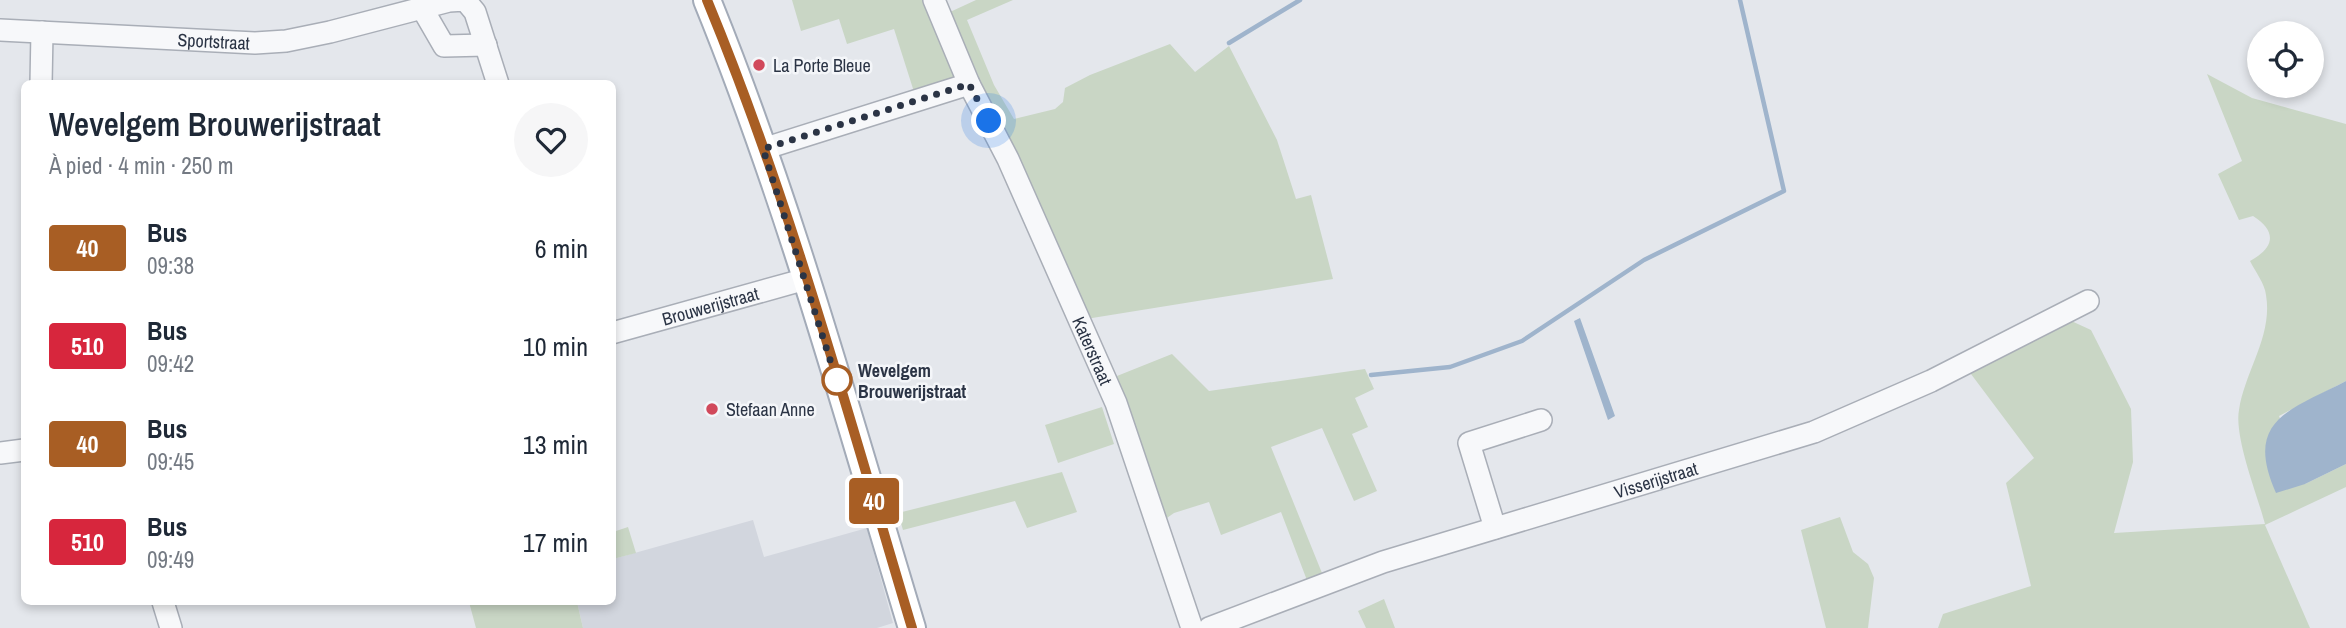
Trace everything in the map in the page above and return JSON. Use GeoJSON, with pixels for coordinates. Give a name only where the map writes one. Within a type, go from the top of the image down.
{"type":"FeatureCollection","features":[{"type":"Feature","properties":{"kind":"main road"},"geometry":{"type":"LineString","coordinates":[[706,0],[763,149],[806,279],[912,628]]}},
{"type":"Feature","properties":{"kind":"street","name":"Sportstraat"},"geometry":{"type":"LineString","coordinates":[[0,30],[255,43],[286,41],[465,0],[475,12],[497,80]]}},
{"type":"Feature","properties":{"kind":"street","name":"Katerstraat"},"geometry":{"type":"LineString","coordinates":[[934,0],[969,84],[1008,159],[1116,403],[1192,628]]}},
{"type":"Feature","properties":{"kind":"street"},"geometry":{"type":"LineString","coordinates":[[422,8],[444,46],[486,46]]}},
{"type":"Feature","properties":{"kind":"street"},"geometry":{"type":"LineString","coordinates":[[41,80],[42,32]]}},
{"type":"Feature","properties":{"kind":"street"},"geometry":{"type":"LineString","coordinates":[[763,149],[969,84]]}},
{"type":"Feature","properties":{"kind":"street","name":"Brouwerijstraat"},"geometry":{"type":"LineString","coordinates":[[616,332],[806,279]]}},
{"type":"Feature","properties":{"kind":"street","name":"Visserijstraat"},"geometry":{"type":"LineString","coordinates":[[1209,628],[1383,562],[1814,432],[1931,381],[2088,301]]}},
{"type":"Feature","properties":{"kind":"street"},"geometry":{"type":"LineString","coordinates":[[1495,528],[1469,443],[1541,420]]}},
{"type":"Feature","properties":{"kind":"street"},"geometry":{"type":"LineString","coordinates":[[0,453],[21,450]]}},
{"type":"Feature","properties":{"kind":"street"},"geometry":{"type":"LineString","coordinates":[[164,605],[171,628]]}},
{"type":"Feature","properties":{"kind":"shaded area"},"geometry":{"type":"Polygon","coordinates":[[[753,520],[764,557],[867,528],[893,623],[877,628],[583,628],[578,605],[616,605],[616,558],[753,520]]]}},
{"type":"Feature","properties":{"kind":"green space"},"geometry":{"type":"Polygon","coordinates":[[[792,0],[925,0],[957,81],[915,95],[894,29],[847,44],[839,19],[801,31],[792,0]]]}},
{"type":"Feature","properties":{"kind":"green space"},"geometry":{"type":"Polygon","coordinates":[[[976,0],[1013,0],[967,20],[994,85],[1014,119],[1055,109],[1063,102],[1065,88],[1090,75],[1170,44],[1195,72],[1229,46],[1277,140],[1296,199],[1311,195],[1333,279],[1086,319],[950,12],[976,0]]]}},
{"type":"Feature","properties":{"kind":"green space"},"geometry":{"type":"Polygon","coordinates":[[[2207,74],[2247,95],[2247,98],[2346,124],[2346,381],[2279,416],[2305,484],[2346,464],[2346,487],[2265,525],[2310,628],[1938,628],[1943,614],[2031,586],[2006,483],[2034,458],[1965,366],[2067,319],[2091,330],[2131,409],[2133,462],[2114,533],[2265,524],[2243,450],[2238,421],[2242,396],[2266,325],[2264,286],[2250,261],[2264,251],[2270,240],[2266,228],[2253,216],[2239,220],[2218,174],[2242,161],[2207,74]]]}},
{"type":"Feature","properties":{"kind":"green space"},"geometry":{"type":"Polygon","coordinates":[[[1172,354],[1209,391],[1365,369],[1374,389],[1355,398],[1368,427],[1352,434],[1377,491],[1354,501],[1322,428],[1271,447],[1324,578],[1308,583],[1281,512],[1221,535],[1209,502],[1174,513],[1164,520],[1117,376],[1172,354]]]}},
{"type":"Feature","properties":{"kind":"green space"},"geometry":{"type":"Polygon","coordinates":[[[1102,407],[1114,444],[1058,463],[1045,425],[1102,407]]]}},
{"type":"Feature","properties":{"kind":"green space"},"geometry":{"type":"Polygon","coordinates":[[[1062,472],[1077,512],[1027,528],[1015,501],[903,530],[898,513],[1062,472]]]}},
{"type":"Feature","properties":{"kind":"green space"},"geometry":{"type":"Polygon","coordinates":[[[1840,517],[1853,552],[1868,564],[1874,578],[1868,628],[1826,628],[1801,530],[1840,517]]]}},
{"type":"Feature","properties":{"kind":"green space"},"geometry":{"type":"Polygon","coordinates":[[[628,527],[636,553],[616,558],[616,531],[628,527]]]}},
{"type":"Feature","properties":{"kind":"green space"},"geometry":{"type":"Polygon","coordinates":[[[1384,599],[1395,628],[1366,628],[1358,611],[1384,599]]]}},
{"type":"Feature","properties":{"kind":"green space"},"geometry":{"type":"Polygon","coordinates":[[[470,605],[578,605],[583,628],[476,628],[470,605]]]}},
{"type":"Feature","properties":{"kind":"water"},"geometry":{"type":"Polygon","coordinates":[[[1580,318],[1615,416],[1608,420],[1574,321],[1580,318]]]}},
{"type":"Feature","properties":{"kind":"water"},"geometry":{"type":"Polygon","coordinates":[[[2346,381],[2346,464],[2305,484],[2276,493],[2267,468],[2265,448],[2269,433],[2278,420],[2291,410],[2346,381]]]}},
{"type":"Feature","properties":{"kind":"waterway"},"geometry":{"type":"LineString","coordinates":[[1229,43],[1300,0]]}},
{"type":"Feature","properties":{"kind":"waterway"},"geometry":{"type":"LineString","coordinates":[[1371,375],[1450,367],[1522,341],[1644,260],[1784,191],[1740,0]]}},
{"type":"Feature","properties":{"kind":"bus line","name":"40"},"geometry":{"type":"LineString","coordinates":[[707,0],[763,149],[806,279],[912,628]]}},
{"type":"Feature","properties":{"kind":"place","name":"La Porte Bleue"},"geometry":{"type":"Point","coordinates":[759,65]}},
{"type":"Feature","properties":{"kind":"place","name":"Wevelgem Brouwerijstraat"},"geometry":{"type":"Point","coordinates":[837,380]}},
{"type":"Feature","properties":{"kind":"place","name":"Stefaan Anne"},"geometry":{"type":"Point","coordinates":[712,409]}},
{"type":"Feature","properties":{"kind":"route"},"geometry":{"type":"LineString","coordinates":[[837,380],[839,388],[763,149],[969,84],[989,121]]}}]}
